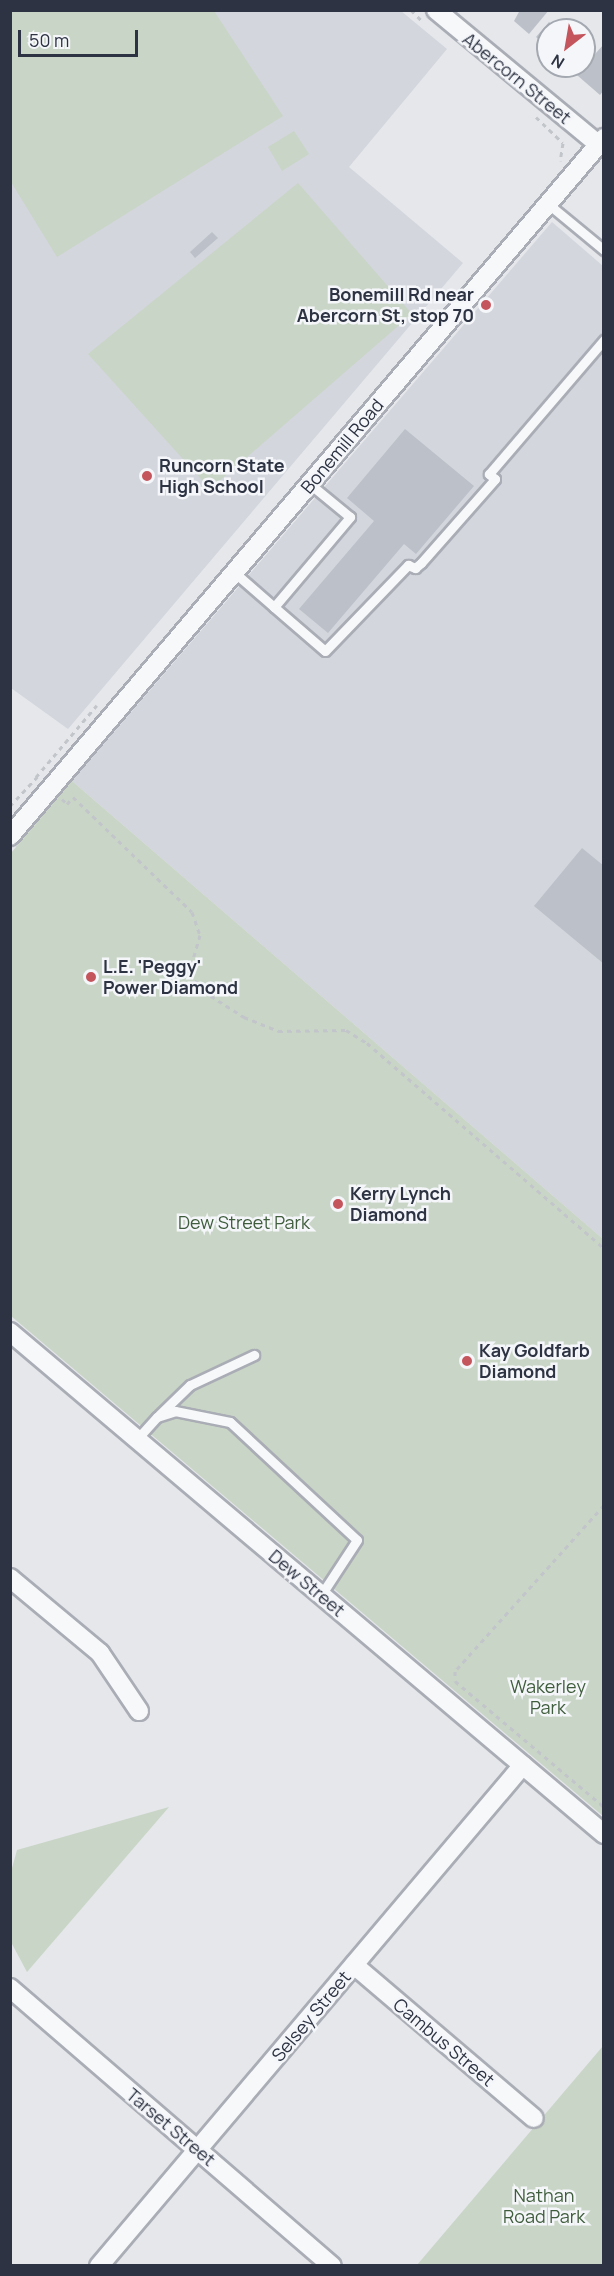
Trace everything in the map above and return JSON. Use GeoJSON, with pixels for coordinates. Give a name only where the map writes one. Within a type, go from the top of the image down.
{"type":"FeatureCollection","features":[{"type":"Feature","properties":{"kind":"street","name":"Abercorn Street"},"geometry":{"type":"LineString","coordinates":[[441,17],[601,141]]}},
{"type":"Feature","properties":{"kind":"street","name":"Bonemill Road"},"geometry":{"type":"LineString","coordinates":[[10,836],[52,790],[601,141]]}},
{"type":"Feature","properties":{"kind":"street","name":"Dew Street"},"geometry":{"type":"LineString","coordinates":[[10,1332],[603,1834]]}},
{"type":"Feature","properties":{"kind":"street"},"geometry":{"type":"LineString","coordinates":[[10,1578],[100,1653],[139,1712]]}},
{"type":"Feature","properties":{"kind":"street","name":"Selsey Street"},"geometry":{"type":"LineString","coordinates":[[99,2265],[523,1765]]}},
{"type":"Feature","properties":{"kind":"street","name":"Cambus Street"},"geometry":{"type":"LineString","coordinates":[[354,1965],[534,2118]]}},
{"type":"Feature","properties":{"kind":"street","name":"Tarset Street"},"geometry":{"type":"LineString","coordinates":[[10,1988],[332,2265]]}},
{"type":"Feature","properties":{"kind":"lane"},"geometry":{"type":"LineString","coordinates":[[547,203],[603,250]]}},
{"type":"Feature","properties":{"kind":"lane"},"geometry":{"type":"LineString","coordinates":[[235,573],[325,651],[408,565],[415,568],[421,563],[495,479],[489,474],[603,340]]}},
{"type":"Feature","properties":{"kind":"lane"},"geometry":{"type":"LineString","coordinates":[[274,607],[350,517],[310,484]]}},
{"type":"Feature","properties":{"kind":"lane"},"geometry":{"type":"LineString","coordinates":[[136,1439],[190,1385],[254,1354]]}},
{"type":"Feature","properties":{"kind":"lane"},"geometry":{"type":"LineString","coordinates":[[157,1417],[196,1412],[230,1422],[357,1540],[321,1595]]}},
{"type":"Feature","properties":{"kind":"path"},"geometry":{"type":"LineString","coordinates":[[411,10],[441,17]]}},
{"type":"Feature","properties":{"kind":"path"},"geometry":{"type":"LineString","coordinates":[[529,111],[563,143],[559,166]]}},
{"type":"Feature","properties":{"kind":"path"},"geometry":{"type":"LineString","coordinates":[[36,777],[100,702]]}},
{"type":"Feature","properties":{"kind":"path"},"geometry":{"type":"LineString","coordinates":[[52,790],[67,804],[73,797],[192,912],[200,935],[189,973],[203,991],[244,1017],[278,1031],[346,1030],[368,1043],[603,1248]]}},
{"type":"Feature","properties":{"kind":"path"},"geometry":{"type":"LineString","coordinates":[[603,1505],[455,1671],[455,1681],[603,1808]]}},
{"type":"Feature","properties":{"kind":"shaded area","name":"Runcorn State High School"},"geometry":{"type":"Polygon","coordinates":[[[10,11],[401,11],[447,49],[349,167],[463,263],[68,729],[11,688],[10,11]]]}},
{"type":"Feature","properties":{"kind":"shaded area"},"geometry":{"type":"Polygon","coordinates":[[[552,222],[603,266],[603,1239],[72,781],[552,222]]]}},
{"type":"Feature","properties":{"kind":"green space"},"geometry":{"type":"Polygon","coordinates":[[[11,10],[214,11],[283,116],[57,257],[11,182],[11,10]]]}},
{"type":"Feature","properties":{"kind":"green space"},"geometry":{"type":"Polygon","coordinates":[[[294,131],[309,154],[282,171],[268,147],[294,131]]]}},
{"type":"Feature","properties":{"kind":"green space"},"geometry":{"type":"Polygon","coordinates":[[[298,183],[412,314],[210,489],[88,354],[298,183]]]}},
{"type":"Feature","properties":{"kind":"green space","name":"Dew Street Park"},"geometry":{"type":"Polygon","coordinates":[[[72,781],[603,1239],[603,1816],[11,1316],[11,853],[72,781]]]}},
{"type":"Feature","properties":{"kind":"green space"},"geometry":{"type":"Polygon","coordinates":[[[169,1807],[27,1972],[11,1942],[11,1872],[17,1850],[169,1807]]]}},
{"type":"Feature","properties":{"kind":"green space","name":"Nathan Road Park"},"geometry":{"type":"Polygon","coordinates":[[[603,2046],[603,2265],[417,2265],[603,2046]]]}},
{"type":"Feature","properties":{"kind":"building"},"geometry":{"type":"Polygon","coordinates":[[[520,10],[549,10],[542,18],[536,18],[536,26],[529,34],[514,21],[520,10]]]}},
{"type":"Feature","properties":{"kind":"building"},"geometry":{"type":"Polygon","coordinates":[[[604,44],[604,90],[600,95],[580,78],[596,78],[596,53],[604,44]]]}},
{"type":"Feature","properties":{"kind":"building"},"geometry":{"type":"Polygon","coordinates":[[[212,232],[218,238],[195,258],[190,252],[212,232]]]}},
{"type":"Feature","properties":{"kind":"building"},"geometry":{"type":"Polygon","coordinates":[[[405,429],[474,486],[416,554],[404,544],[328,633],[299,609],[374,521],[347,498],[405,429]]]}},
{"type":"Feature","properties":{"kind":"building"},"geometry":{"type":"Polygon","coordinates":[[[582,848],[604,866],[604,964],[534,906],[582,848]]]}},
{"type":"Feature","properties":{"kind":"place","name":"Bonemill Rd near Abercorn St, stop 70"},"geometry":{"type":"Point","coordinates":[486,305]}},
{"type":"Feature","properties":{"kind":"place","name":"Runcorn State High School"},"geometry":{"type":"Point","coordinates":[147,476]}},
{"type":"Feature","properties":{"kind":"place","name":"L.E. 'Peggy' Power Diamond"},"geometry":{"type":"Point","coordinates":[91,977]}},
{"type":"Feature","properties":{"kind":"place","name":"Kerry Lynch Diamond"},"geometry":{"type":"Point","coordinates":[338,1204]}},
{"type":"Feature","properties":{"kind":"place","name":"Kay Goldfarb Diamond"},"geometry":{"type":"Point","coordinates":[467,1361]}},
{"type":"Feature","properties":{"kind":"park label","name":"Wakerley Park"},"geometry":{"type":"Point","coordinates":[548,1697]}}]}
